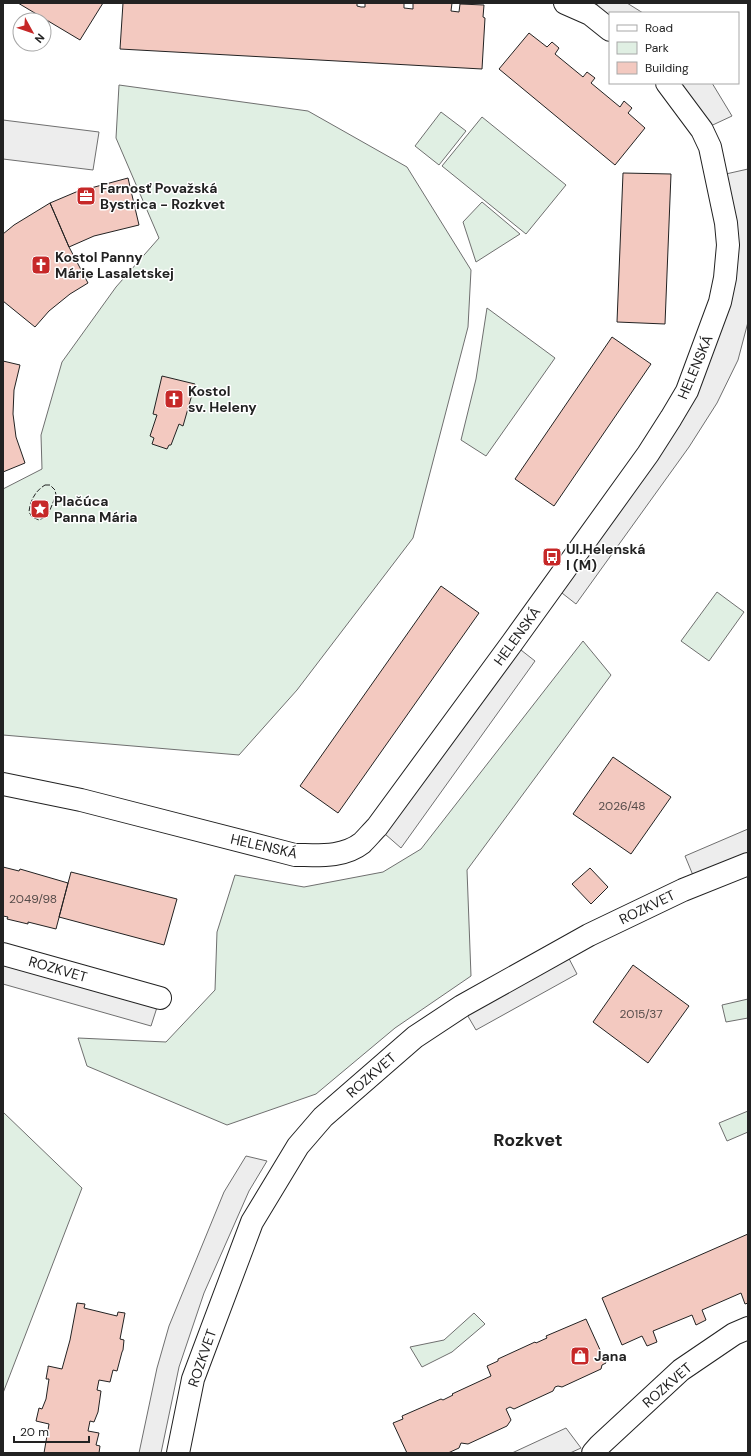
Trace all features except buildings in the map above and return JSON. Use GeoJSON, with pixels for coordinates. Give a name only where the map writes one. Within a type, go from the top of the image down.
{"type":"FeatureCollection","features":[{"type":"Feature","properties":{"kind":"street"},"geometry":{"type":"LineString","coordinates":[[565,3],[590,14],[609,29]]}},
{"type":"Feature","properties":{"kind":"street","name":"HELENSKÁ"},"geometry":{"type":"LineString","coordinates":[[3,784],[81,800],[295,855],[343,853],[361,843],[377,827],[648,454],[687,391],[720,302],[725,278],[728,245],[726,222],[710,147],[702,130],[668,84]]}},
{"type":"Feature","properties":{"kind":"street","name":"ROZKVET"},"geometry":{"type":"LineString","coordinates":[[178,1453],[193,1379],[252,1222],[298,1146],[323,1117],[415,1037],[462,1006],[590,935],[683,890],[748,864]]}},
{"type":"Feature","properties":{"kind":"street","name":"ROZKVET"},"geometry":{"type":"LineString","coordinates":[[3,954],[160,998]]}},
{"type":"Feature","properties":{"kind":"street","name":"ROZKVET"},"geometry":{"type":"LineString","coordinates":[[593,1453],[681,1370],[734,1334],[748,1328]]}},
{"type":"Feature","properties":{"kind":"green space"},"geometry":{"type":"Polygon","coordinates":[[[119,85],[308,111],[407,167],[471,270],[468,327],[413,538],[297,690],[239,755],[3,735],[3,489],[42,469],[41,435],[62,362],[116,287],[159,238],[116,138],[119,85]]]}},
{"type":"Feature","properties":{"kind":"green space"},"geometry":{"type":"Polygon","coordinates":[[[441,112],[466,131],[439,165],[415,146],[441,112]]]}},
{"type":"Feature","properties":{"kind":"green space"},"geometry":{"type":"Polygon","coordinates":[[[482,117],[566,185],[526,234],[442,166],[482,117]]]}},
{"type":"Feature","properties":{"kind":"green space"},"geometry":{"type":"Polygon","coordinates":[[[482,202],[520,234],[476,262],[463,222],[482,202]]]}},
{"type":"Feature","properties":{"kind":"green space"},"geometry":{"type":"Polygon","coordinates":[[[487,308],[555,358],[486,456],[461,440],[476,379],[487,308]]]}},
{"type":"Feature","properties":{"kind":"green space"},"geometry":{"type":"Polygon","coordinates":[[[717,592],[744,612],[709,661],[681,641],[717,592]]]}},
{"type":"Feature","properties":{"kind":"green space"},"geometry":{"type":"Polygon","coordinates":[[[583,641],[611,675],[467,870],[471,976],[395,1028],[316,1094],[227,1125],[87,1066],[78,1038],[166,1042],[215,990],[217,932],[235,875],[304,887],[383,872],[421,849],[583,641]]]}},
{"type":"Feature","properties":{"kind":"green space"},"geometry":{"type":"Polygon","coordinates":[[[748,999],[748,1018],[726,1022],[722,1005],[748,999]]]}},
{"type":"Feature","properties":{"kind":"green space"},"geometry":{"type":"Polygon","coordinates":[[[748,1111],[748,1132],[727,1141],[719,1123],[748,1111]]]}},
{"type":"Feature","properties":{"kind":"green space"},"geometry":{"type":"Polygon","coordinates":[[[3,1112],[82,1188],[3,1393],[3,1112]]]}},
{"type":"Feature","properties":{"kind":"green space"},"geometry":{"type":"Polygon","coordinates":[[[474,1313],[485,1324],[452,1352],[422,1367],[410,1347],[444,1340],[474,1313]]]}},
{"type":"Feature","properties":{"kind":"shaded area"},"geometry":{"type":"Polygon","coordinates":[[[598,3],[627,3],[641,12],[609,12],[609,29],[590,14],[598,3]]]}},
{"type":"Feature","properties":{"kind":"shaded area"},"geometry":{"type":"Polygon","coordinates":[[[668,84],[713,84],[732,116],[702,130],[668,84]]]}},
{"type":"Feature","properties":{"kind":"shaded area"},"geometry":{"type":"Polygon","coordinates":[[[3,120],[99,132],[93,170],[3,159],[3,120]]]}},
{"type":"Feature","properties":{"kind":"shaded area"},"geometry":{"type":"Polygon","coordinates":[[[748,169],[748,322],[738,360],[717,403],[689,447],[576,604],[553,586],[648,454],[720,302],[717,176],[748,169]]]}},
{"type":"Feature","properties":{"kind":"shaded area"},"geometry":{"type":"Polygon","coordinates":[[[512,643],[535,661],[401,848],[377,827],[512,643]]]}},
{"type":"Feature","properties":{"kind":"shaded area"},"geometry":{"type":"Polygon","coordinates":[[[748,829],[748,864],[697,885],[685,856],[748,829]]]}},
{"type":"Feature","properties":{"kind":"shaded area"},"geometry":{"type":"Polygon","coordinates":[[[564,949],[577,974],[476,1030],[462,1006],[564,949]]]}},
{"type":"Feature","properties":{"kind":"shaded area"},"geometry":{"type":"Polygon","coordinates":[[[6,955],[160,998],[151,1026],[3,984],[3,967],[6,955]]]}},
{"type":"Feature","properties":{"kind":"shaded area"},"geometry":{"type":"Polygon","coordinates":[[[246,1156],[267,1161],[249,1191],[204,1293],[179,1367],[161,1453],[139,1453],[157,1368],[169,1326],[224,1192],[246,1156]]]}},
{"type":"Feature","properties":{"kind":"shaded area"},"geometry":{"type":"Polygon","coordinates":[[[566,1428],[581,1448],[570,1453],[512,1453],[566,1428]]]}},
{"type":"Feature","properties":{"kind":"fence"},"geometry":{"type":"LineString","coordinates":[[45,485],[50,485],[55,490],[56,495],[50,510],[45,517],[39,520],[32,517],[29,512],[32,500],[36,493],[45,485]]}},
{"type":"Feature","properties":{"kind":"place","name":"Farnosť Považská Bystrica - Rozkvet"},"geometry":{"type":"Point","coordinates":[86,196]}},
{"type":"Feature","properties":{"kind":"place","name":"Kostol Panny Márie Lasaletskej"},"geometry":{"type":"Point","coordinates":[41,265]}},
{"type":"Feature","properties":{"kind":"place","name":"Kostol sv. Heleny"},"geometry":{"type":"Point","coordinates":[174,399]}},
{"type":"Feature","properties":{"kind":"place","name":"Plačúca Panna Mária"},"geometry":{"type":"Point","coordinates":[40,509]}},
{"type":"Feature","properties":{"kind":"place","name":"Ul.Helenská I (M)"},"geometry":{"type":"Point","coordinates":[552,557]}},
{"type":"Feature","properties":{"kind":"place","name":"Jana"},"geometry":{"type":"Point","coordinates":[580,1356]}},
{"type":"Feature","properties":{"kind":"district","name":"Rozkvet"},"geometry":{"type":"Point","coordinates":[528,1140]}}]}
